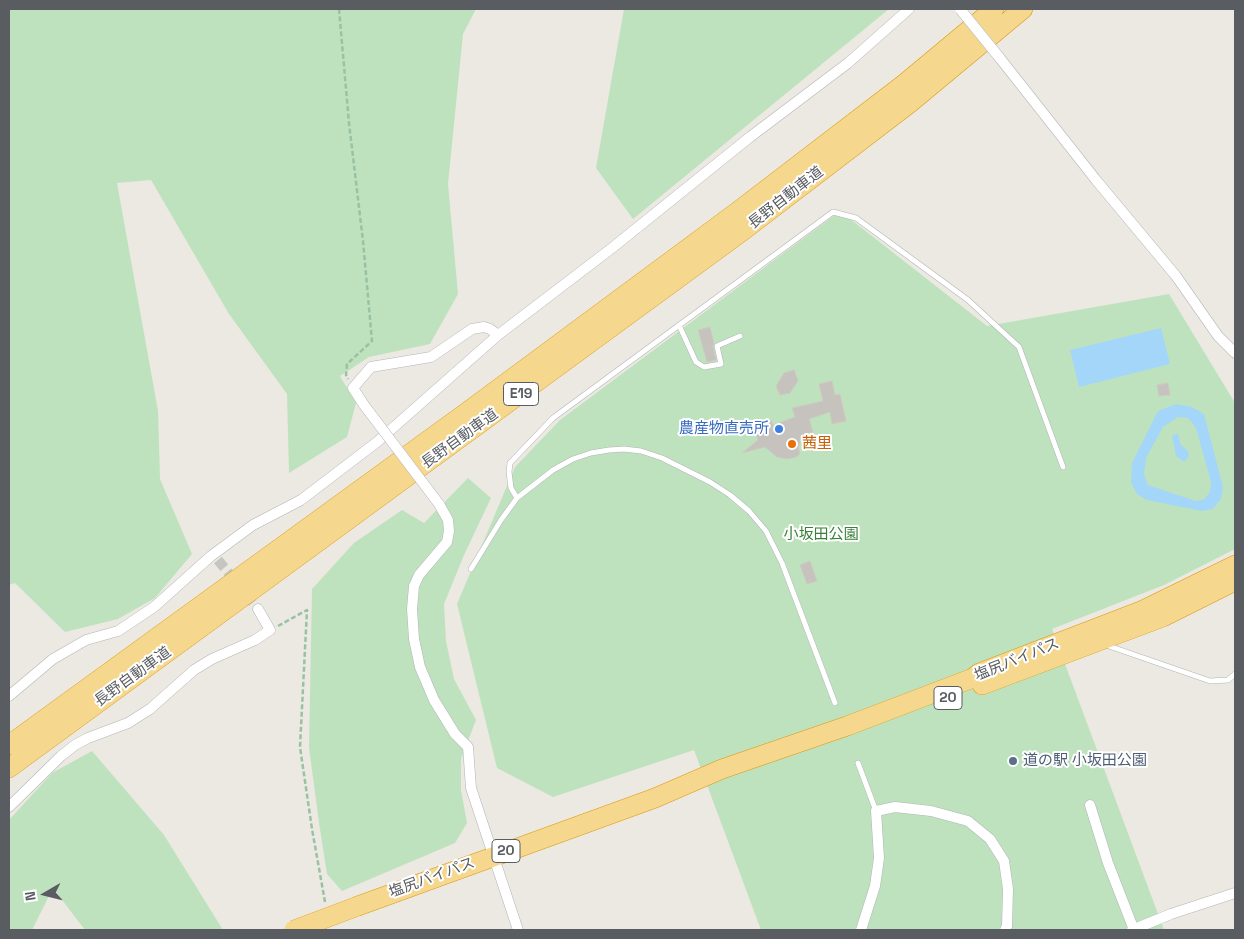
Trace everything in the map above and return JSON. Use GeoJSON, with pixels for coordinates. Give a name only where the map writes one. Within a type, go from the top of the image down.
{"type":"FeatureCollection","features":[{"type":"Feature","properties":{"kind":"highway","name":"長野自動車道"},"geometry":{"type":"LineString","coordinates":[[9,745],[467,412],[736,212],[904,84],[994,9]]}},
{"type":"Feature","properties":{"kind":"highway","name":"長野自動車道"},"geometry":{"type":"LineString","coordinates":[[9,768],[744,230],[910,103],[1023,9]]}},
{"type":"Feature","properties":{"kind":"highway","name":"塩尻バイパス"},"geometry":{"type":"LineString","coordinates":[[294,930],[494,855],[654,798],[722,769],[973,678],[979,673],[1107,624],[1180,593],[1235,566]]}},
{"type":"Feature","properties":{"kind":"highway","name":"塩尻バイパス"},"geometry":{"type":"LineString","coordinates":[[654,798],[713,785],[1095,644],[1163,617],[1235,581]]}},
{"type":"Feature","properties":{"kind":"street"},"geometry":{"type":"LineString","coordinates":[[9,696],[53,659],[86,640],[118,631],[154,607],[253,525],[301,500],[377,442],[498,335],[612,248],[750,137],[848,63],[909,9]]}},
{"type":"Feature","properties":{"kind":"street"},"geometry":{"type":"LineString","coordinates":[[960,9],[1096,180],[1176,276],[1218,336],[1235,353]]}},
{"type":"Feature","properties":{"kind":"street"},"geometry":{"type":"LineString","coordinates":[[498,335],[484,327],[472,329],[431,357],[371,367],[353,388],[439,504],[448,520],[447,542],[419,575],[414,586],[412,609],[414,639],[420,667],[434,700],[456,734],[468,747],[471,788],[518,930]]}},
{"type":"Feature","properties":{"kind":"street"},"geometry":{"type":"LineString","coordinates":[[9,807],[61,756],[75,745],[128,723],[150,709],[194,670],[212,659],[255,640],[270,630],[258,609]]}},
{"type":"Feature","properties":{"kind":"street"},"geometry":{"type":"LineString","coordinates":[[1090,805],[1108,863],[1133,930],[1171,914],[1235,893]]}},
{"type":"Feature","properties":{"kind":"street"},"geometry":{"type":"LineString","coordinates":[[861,930],[875,886],[879,858],[876,811],[895,807],[931,811],[968,821],[990,839],[1004,861],[1008,890],[1005,930]]}},
{"type":"Feature","properties":{"kind":"lane"},"geometry":{"type":"LineString","coordinates":[[517,498],[511,488],[510,464],[553,418],[833,212],[856,218],[968,300],[1019,347],[1063,467]]}},
{"type":"Feature","properties":{"kind":"lane"},"geometry":{"type":"LineString","coordinates":[[679,325],[696,362],[704,367],[721,364],[717,346],[740,336]]}},
{"type":"Feature","properties":{"kind":"lane"},"geometry":{"type":"LineString","coordinates":[[471,569],[517,498],[553,470],[573,459],[608,450],[642,451],[662,458],[710,482],[730,495],[766,531],[786,572],[835,703]]}},
{"type":"Feature","properties":{"kind":"lane"},"geometry":{"type":"LineString","coordinates":[[1095,644],[1111,646],[1210,682],[1228,680],[1235,674]]}},
{"type":"Feature","properties":{"kind":"lane"},"geometry":{"type":"LineString","coordinates":[[858,763],[876,811]]}},
{"type":"Feature","properties":{"kind":"path"},"geometry":{"type":"LineString","coordinates":[[339,9],[372,340],[347,364],[346,375],[353,388]]}},
{"type":"Feature","properties":{"kind":"path"},"geometry":{"type":"LineString","coordinates":[[270,630],[307,610],[300,747],[326,905]]}},
{"type":"Feature","properties":{"kind":"green space"},"geometry":{"type":"Polygon","coordinates":[[[9,9],[476,9],[463,34],[448,184],[458,294],[430,344],[369,357],[340,376],[356,403],[347,437],[289,473],[287,394],[229,314],[151,180],[117,183],[158,411],[160,479],[192,554],[155,598],[118,619],[65,632],[15,583],[9,585],[9,9]]]}},
{"type":"Feature","properties":{"kind":"green space"},"geometry":{"type":"Polygon","coordinates":[[[624,9],[889,9],[633,219],[596,168],[624,9]]]}},
{"type":"Feature","properties":{"kind":"green space","name":"小坂田公園"},"geometry":{"type":"Polygon","coordinates":[[[840,211],[987,326],[1169,294],[1235,403],[1235,549],[1164,585],[1052,629],[1164,930],[761,930],[694,750],[553,797],[497,768],[457,604],[515,467],[560,420],[840,211]]]}},
{"type":"Feature","properties":{"kind":"green space"},"geometry":{"type":"Polygon","coordinates":[[[468,478],[491,498],[464,555],[444,604],[446,641],[454,679],[476,720],[461,759],[461,790],[467,823],[455,843],[342,891],[327,874],[309,747],[312,589],[354,543],[402,510],[424,523],[468,478]]]}},
{"type":"Feature","properties":{"kind":"green space"},"geometry":{"type":"Polygon","coordinates":[[[92,751],[164,835],[223,930],[85,930],[53,888],[32,930],[9,930],[9,820],[52,773],[92,751]]]}},
{"type":"Feature","properties":{"kind":"water"},"geometry":{"type":"Polygon","coordinates":[[[1161,328],[1170,364],[1079,387],[1070,350],[1161,328]]]}},
{"type":"Feature","properties":{"kind":"water"},"geometry":{"type":"Polygon","coordinates":[[[1176,404],[1192,407],[1204,414],[1223,487],[1221,499],[1213,509],[1202,511],[1147,500],[1137,494],[1131,483],[1132,463],[1158,411],[1176,404]],[[1178,417],[1163,427],[1146,458],[1144,474],[1148,485],[1196,501],[1203,500],[1210,492],[1211,482],[1196,428],[1188,418],[1178,417]]]}},
{"type":"Feature","properties":{"kind":"water"},"geometry":{"type":"Polygon","coordinates":[[[1178,434],[1181,445],[1188,451],[1189,456],[1184,462],[1176,456],[1172,435],[1178,434]]]}},
{"type":"Feature","properties":{"kind":"building"},"geometry":{"type":"Polygon","coordinates":[[[710,327],[716,360],[707,362],[698,330],[710,327]]]}},
{"type":"Feature","properties":{"kind":"building"},"geometry":{"type":"Polygon","coordinates":[[[794,370],[798,381],[790,393],[780,395],[776,386],[784,373],[794,370]]]}},
{"type":"Feature","properties":{"kind":"building"},"geometry":{"type":"Polygon","coordinates":[[[832,381],[835,395],[840,394],[846,421],[832,424],[830,412],[809,419],[813,432],[804,434],[798,447],[800,454],[796,457],[787,459],[777,457],[765,447],[742,453],[758,440],[753,427],[771,420],[773,425],[795,417],[792,408],[823,401],[819,384],[832,381]]]}},
{"type":"Feature","properties":{"kind":"building"},"geometry":{"type":"Polygon","coordinates":[[[1168,383],[1170,395],[1159,396],[1157,385],[1168,383]]]}},
{"type":"Feature","properties":{"kind":"building"},"geometry":{"type":"Polygon","coordinates":[[[810,561],[817,581],[807,584],[800,565],[810,561]]]}},
{"type":"Feature","properties":{"kind":"tunnel"},"geometry":{"type":"LineString","coordinates":[[218,560],[258,609]]}},
{"type":"Feature","properties":{"kind":"place","name":"農産物直売所"},"geometry":{"type":"Point","coordinates":[779,429]}},
{"type":"Feature","properties":{"kind":"place","name":"茜里"},"geometry":{"type":"Point","coordinates":[792,444]}},
{"type":"Feature","properties":{"kind":"place","name":"道の駅 小坂田公園"},"geometry":{"type":"Point","coordinates":[1013,761]}}]}
